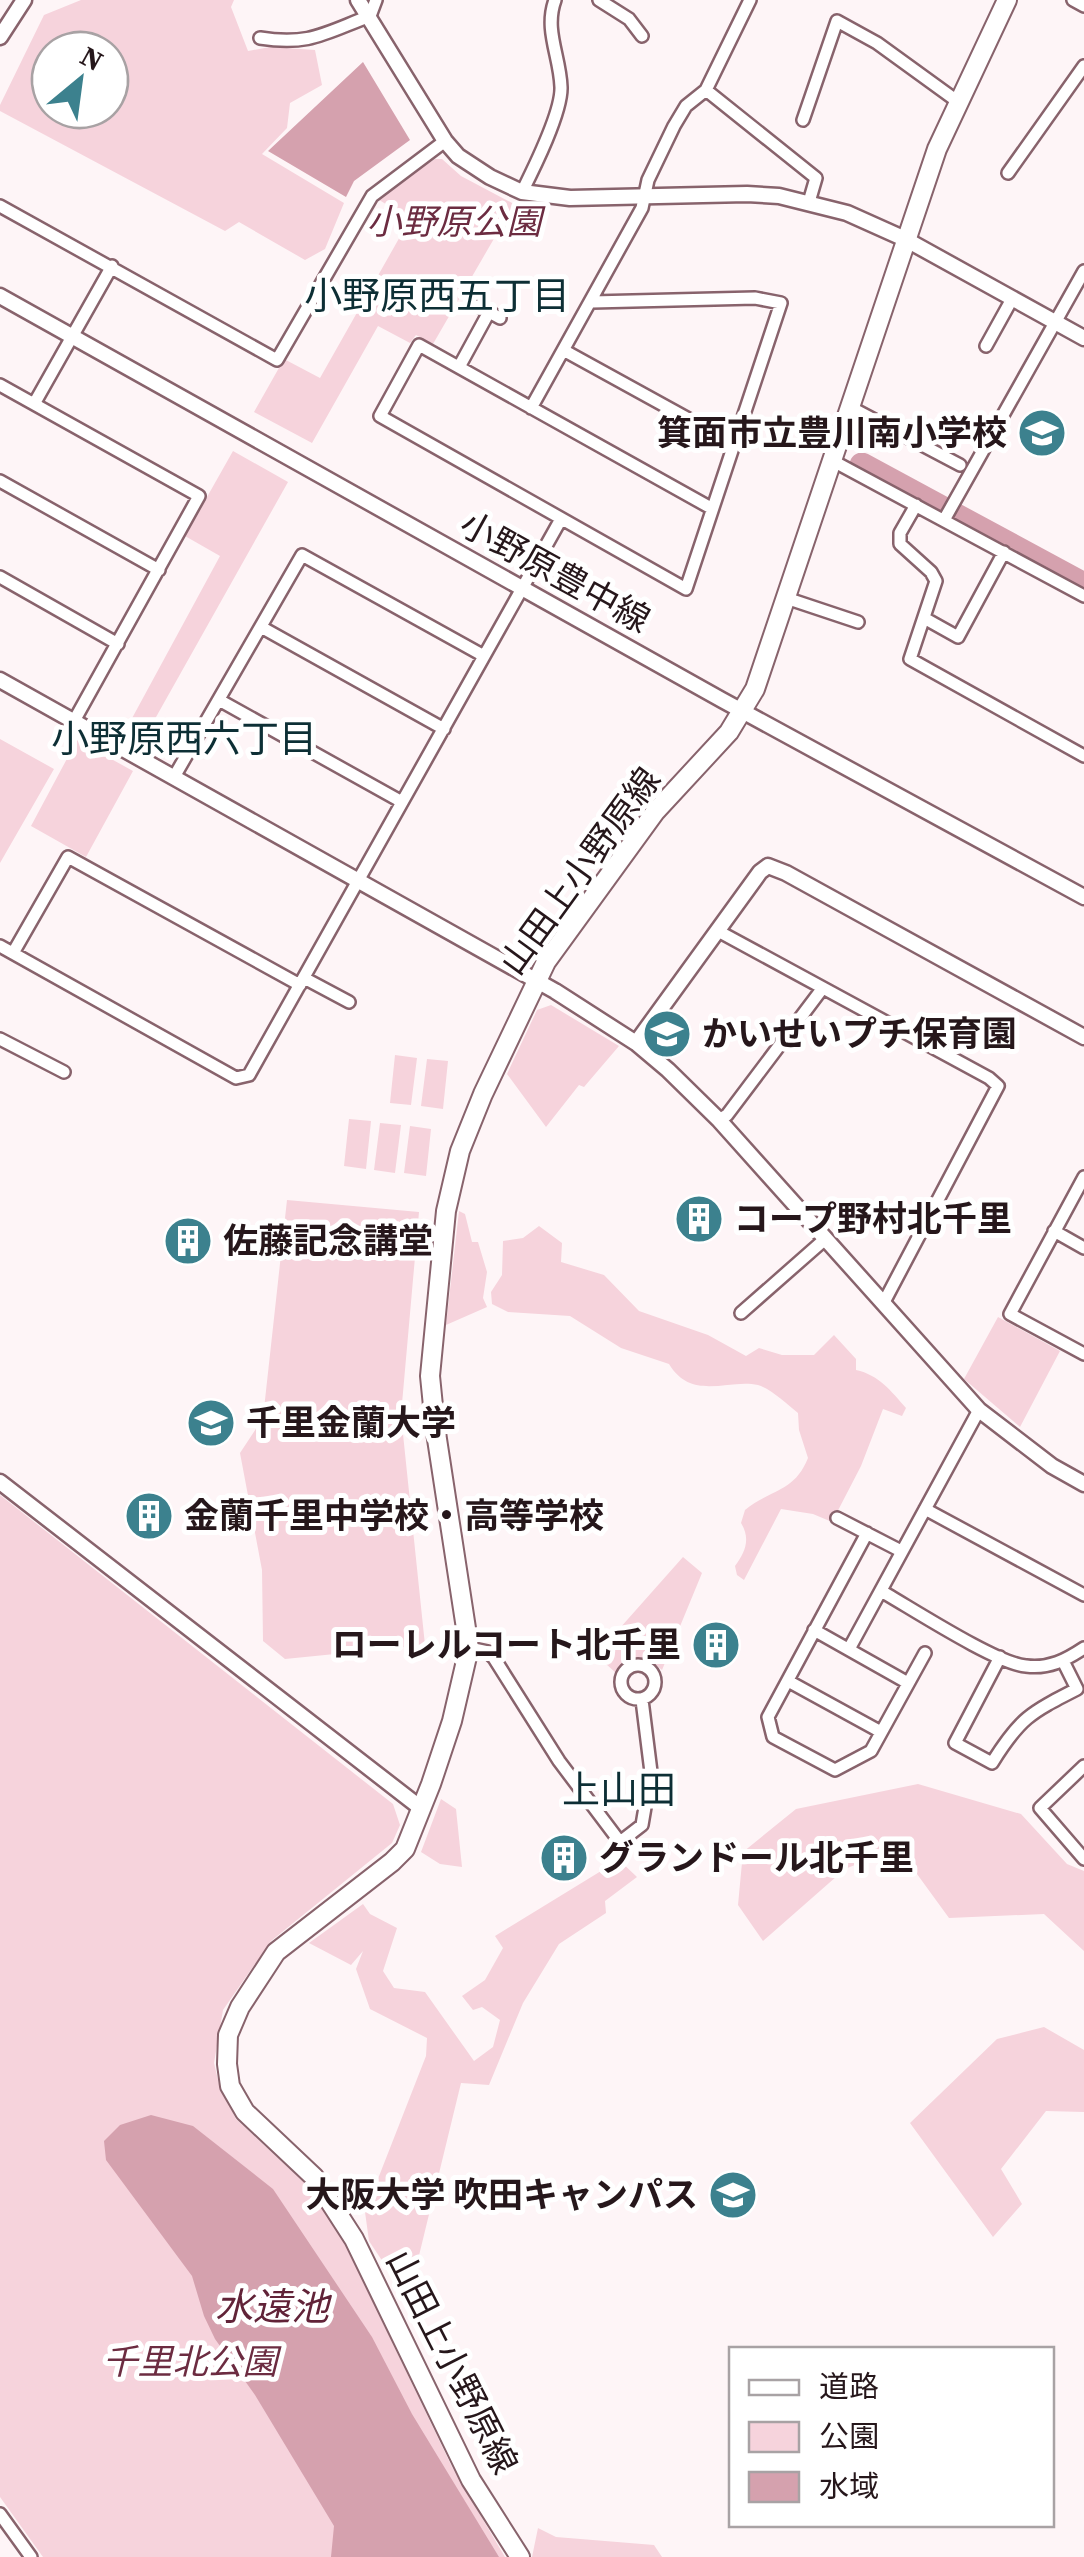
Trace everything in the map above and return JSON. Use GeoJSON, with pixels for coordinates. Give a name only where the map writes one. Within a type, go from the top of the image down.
{"type":"FeatureCollection","features":[{"type":"Feature","properties":{"kind":"main road","name":"山田上小野原線"},"geometry":{"type":"LineString","coordinates":[[520,2557],[470,2480],[354,2239],[314,2177],[246,2112],[230,2086],[228,2035],[240,2007],[276,1952],[392,1862],[405,1849],[422,1810],[452,1721],[469,1648],[432,1400],[434,1329],[446,1211],[460,1151],[536,981],[655,812],[728,732],[754,689],[905,239],[958,101],[1007,0]]}},
{"type":"Feature","properties":{"kind":"street"},"geometry":{"type":"LineString","coordinates":[[0,37],[24,0]]}},
{"type":"Feature","properties":{"kind":"street"},"geometry":{"type":"LineString","coordinates":[[358,0],[444,140],[458,156],[522,192],[570,198],[747,194],[809,202],[847,213],[905,239],[1084,338]]}},
{"type":"Feature","properties":{"kind":"street"},"geometry":{"type":"LineString","coordinates":[[260,38],[290,43],[309,40],[370,16],[376,0]]}},
{"type":"Feature","properties":{"kind":"street"},"geometry":{"type":"LineString","coordinates":[[522,192],[546,139],[561,90],[548,18],[555,0]]}},
{"type":"Feature","properties":{"kind":"street"},"geometry":{"type":"LineString","coordinates":[[599,0],[629,19],[642,36]]}},
{"type":"Feature","properties":{"kind":"street"},"geometry":{"type":"LineString","coordinates":[[532,408],[642,208],[648,180],[674,126],[686,106],[706,90],[750,0]]}},
{"type":"Feature","properties":{"kind":"street"},"geometry":{"type":"LineString","coordinates":[[1073,0],[1084,6]]}},
{"type":"Feature","properties":{"kind":"street"},"geometry":{"type":"LineString","coordinates":[[803,120],[837,21],[877,43],[958,101]]}},
{"type":"Feature","properties":{"kind":"street"},"geometry":{"type":"LineString","coordinates":[[1008,173],[1084,66]]}},
{"type":"Feature","properties":{"kind":"street"},"geometry":{"type":"LineString","coordinates":[[706,90],[816,178],[809,202]]}},
{"type":"Feature","properties":{"kind":"street"},"geometry":{"type":"LineString","coordinates":[[0,206],[277,360],[372,196],[444,140]]}},
{"type":"Feature","properties":{"kind":"street"},"geometry":{"type":"LineString","coordinates":[[34,404],[112,266]]}},
{"type":"Feature","properties":{"kind":"street"},"geometry":{"type":"LineString","coordinates":[[948,513],[1084,270]]}},
{"type":"Feature","properties":{"kind":"street","name":"小野原豊中線"},"geometry":{"type":"LineString","coordinates":[[0,296],[1084,897]]}},
{"type":"Feature","properties":{"kind":"street"},"geometry":{"type":"LineString","coordinates":[[592,302],[755,298],[780,303],[686,589],[380,416],[419,345],[712,508]]}},
{"type":"Feature","properties":{"kind":"street"},"geometry":{"type":"LineString","coordinates":[[986,346],[1012,299]]}},
{"type":"Feature","properties":{"kind":"street"},"geometry":{"type":"LineString","coordinates":[[459,367],[489,312]]}},
{"type":"Feature","properties":{"kind":"street"},"geometry":{"type":"LineString","coordinates":[[565,351],[734,444]]}},
{"type":"Feature","properties":{"kind":"street"},"geometry":{"type":"LineString","coordinates":[[0,385],[199,496],[74,722]]}},
{"type":"Feature","properties":{"kind":"street"},"geometry":{"type":"LineString","coordinates":[[850,407],[960,465]]}},
{"type":"Feature","properties":{"kind":"street"},"geometry":{"type":"LineString","coordinates":[[833,460],[916,505],[948,513],[1004,552],[1084,596]]}},
{"type":"Feature","properties":{"kind":"street"},"geometry":{"type":"LineString","coordinates":[[0,481],[158,570]]}},
{"type":"Feature","properties":{"kind":"street"},"geometry":{"type":"LineString","coordinates":[[916,505],[900,533],[900,544],[932,572],[936,581],[910,659],[1084,756]]}},
{"type":"Feature","properties":{"kind":"street"},"geometry":{"type":"LineString","coordinates":[[0,946],[236,1078],[250,1075],[561,519]]}},
{"type":"Feature","properties":{"kind":"street"},"geometry":{"type":"LineString","coordinates":[[924,618],[958,636],[1004,552]]}},
{"type":"Feature","properties":{"kind":"street"},"geometry":{"type":"LineString","coordinates":[[174,777],[302,555],[484,656]]}},
{"type":"Feature","properties":{"kind":"street"},"geometry":{"type":"LineString","coordinates":[[0,577],[118,644]]}},
{"type":"Feature","properties":{"kind":"street"},"geometry":{"type":"LineString","coordinates":[[786,598],[858,622]]}},
{"type":"Feature","properties":{"kind":"street"},"geometry":{"type":"LineString","coordinates":[[261,627],[444,729]]}},
{"type":"Feature","properties":{"kind":"street"},"geometry":{"type":"LineString","coordinates":[[0,680],[536,981],[636,1043],[719,1120],[979,1410],[1036,1455],[1084,1484]]}},
{"type":"Feature","properties":{"kind":"street"},"geometry":{"type":"LineString","coordinates":[[219,700],[402,802]]}},
{"type":"Feature","properties":{"kind":"street"},"geometry":{"type":"LineString","coordinates":[[14,953],[68,857],[349,1002]]}},
{"type":"Feature","properties":{"kind":"street"},"geometry":{"type":"LineString","coordinates":[[636,1043],[768,866],[1084,1037]]}},
{"type":"Feature","properties":{"kind":"street"},"geometry":{"type":"LineString","coordinates":[[718,931],[998,1086],[883,1304]]}},
{"type":"Feature","properties":{"kind":"street"},"geometry":{"type":"LineString","coordinates":[[719,1120],[727,1115],[822,988]]}},
{"type":"Feature","properties":{"kind":"street"},"geometry":{"type":"LineString","coordinates":[[0,1039],[64,1072]]}},
{"type":"Feature","properties":{"kind":"street"},"geometry":{"type":"LineString","coordinates":[[1084,1177],[1010,1314],[1084,1354]]}},
{"type":"Feature","properties":{"kind":"street"},"geometry":{"type":"LineString","coordinates":[[1054,1231],[1084,1248]]}},
{"type":"Feature","properties":{"kind":"street"},"geometry":{"type":"LineString","coordinates":[[741,1313],[824,1240]]}},
{"type":"Feature","properties":{"kind":"street"},"geometry":{"type":"LineString","coordinates":[[848,1650],[979,1410]]}},
{"type":"Feature","properties":{"kind":"street"},"geometry":{"type":"LineString","coordinates":[[0,1482],[422,1810]]}},
{"type":"Feature","properties":{"kind":"street"},"geometry":{"type":"LineString","coordinates":[[925,1508],[1084,1594]]}},
{"type":"Feature","properties":{"kind":"street"},"geometry":{"type":"LineString","coordinates":[[837,1518],[901,1552]]}},
{"type":"Feature","properties":{"kind":"street"},"geometry":{"type":"LineString","coordinates":[[866,1533],[768,1717],[773,1736],[836,1770],[871,1752],[926,1653]]}},
{"type":"Feature","properties":{"kind":"street"},"geometry":{"type":"LineString","coordinates":[[881,1592],[1023,1666],[1063,1661],[1084,1648]]}},
{"type":"Feature","properties":{"kind":"street"},"geometry":{"type":"LineString","coordinates":[[814,1630],[908,1682]]}},
{"type":"Feature","properties":{"kind":"street"},"geometry":{"type":"LineString","coordinates":[[469,1648],[488,1652],[494,1658],[559,1761],[620,1842],[642,1826],[651,1772],[642,1700]]}},
{"type":"Feature","properties":{"kind":"street"},"geometry":{"type":"LineString","coordinates":[[1000,1657],[955,1744],[992,1763],[1014,1728],[1036,1710],[1077,1689],[1063,1661]]}},
{"type":"Feature","properties":{"kind":"street"},"geometry":{"type":"LineString","coordinates":[[788,1681],[881,1732]]}},
{"type":"Feature","properties":{"kind":"street"},"geometry":{"type":"LineString","coordinates":[[1084,1766],[1040,1808],[1084,1859]]}},
{"type":"Feature","properties":{"kind":"street"},"geometry":{"type":"LineString","coordinates":[[0,2514],[31,2557]]}},
{"type":"Feature","properties":{"kind":"green space"},"geometry":{"type":"Polygon","coordinates":[[[81,0],[234,0],[231,7],[248,51],[270,47],[315,50],[322,85],[290,103],[287,128],[262,154],[344,203],[325,249],[305,260],[239,222],[225,231],[36,130],[130,130],[130,30],[37,30],[44,15],[81,0]]]}},
{"type":"Feature","properties":{"kind":"green space"},"geometry":{"type":"Polygon","coordinates":[[[30,44],[30,127],[0,111],[30,44]]]}},
{"type":"Feature","properties":{"kind":"green space","name":"小野原公園"},"geometry":{"type":"Polygon","coordinates":[[[435,159],[442,159],[461,176],[514,204],[433,344],[416,335],[410,343],[378,326],[312,443],[254,412],[284,359],[320,378],[410,219],[376,198],[435,159]]]}},
{"type":"Feature","properties":{"kind":"green space"},"geometry":{"type":"Polygon","coordinates":[[[233,451],[288,482],[142,742],[124,733],[220,556],[185,536],[233,451]]]}},
{"type":"Feature","properties":{"kind":"green space"},"geometry":{"type":"Polygon","coordinates":[[[0,739],[54,769],[0,863],[0,739]]]}},
{"type":"Feature","properties":{"kind":"green space"},"geometry":{"type":"Polygon","coordinates":[[[77,740],[133,771],[86,857],[31,826],[77,740]]]}},
{"type":"Feature","properties":{"kind":"green space"},"geometry":{"type":"Polygon","coordinates":[[[551,1005],[619,1046],[584,1087],[579,1085],[546,1127],[507,1074],[537,1010],[551,1005]]]}},
{"type":"Feature","properties":{"kind":"green space"},"geometry":{"type":"Polygon","coordinates":[[[395,1055],[417,1058],[411,1105],[390,1103],[395,1055]]]}},
{"type":"Feature","properties":{"kind":"green space"},"geometry":{"type":"Polygon","coordinates":[[[427,1059],[448,1061],[443,1109],[421,1106],[427,1059]]]}},
{"type":"Feature","properties":{"kind":"green space"},"geometry":{"type":"Polygon","coordinates":[[[349,1119],[371,1121],[366,1169],[344,1166],[349,1119]]]}},
{"type":"Feature","properties":{"kind":"green space"},"geometry":{"type":"Polygon","coordinates":[[[380,1123],[401,1125],[395,1173],[374,1170],[380,1123]]]}},
{"type":"Feature","properties":{"kind":"green space"},"geometry":{"type":"Polygon","coordinates":[[[410,1126],[431,1129],[426,1176],[404,1173],[410,1126]]]}},
{"type":"Feature","properties":{"kind":"green space"},"geometry":{"type":"Polygon","coordinates":[[[287,1200],[419,1212],[401,1415],[425,1645],[285,1659],[263,1641],[262,1570],[240,1453],[263,1418],[287,1200]]]}},
{"type":"Feature","properties":{"kind":"green space"},"geometry":{"type":"Polygon","coordinates":[[[459,1211],[465,1214],[472,1242],[478,1242],[487,1272],[483,1298],[487,1307],[446,1325],[459,1211]]]}},
{"type":"Feature","properties":{"kind":"green space"},"geometry":{"type":"Polygon","coordinates":[[[539,1226],[562,1243],[561,1262],[604,1275],[639,1311],[708,1335],[746,1356],[759,1348],[782,1355],[814,1355],[834,1335],[856,1359],[856,1370],[890,1390],[906,1408],[902,1416],[883,1409],[861,1466],[832,1522],[813,1514],[781,1509],[744,1580],[737,1575],[735,1566],[746,1546],[741,1523],[745,1510],[789,1484],[808,1458],[798,1413],[758,1385],[711,1386],[689,1382],[669,1364],[621,1348],[570,1316],[508,1312],[492,1304],[491,1292],[502,1275],[503,1241],[523,1238],[539,1226]]]}},
{"type":"Feature","properties":{"kind":"green space"},"geometry":{"type":"Polygon","coordinates":[[[998,1317],[1060,1351],[1020,1427],[964,1379],[998,1317]]]}},
{"type":"Feature","properties":{"kind":"green space","name":"千里北公園"},"geometry":{"type":"Polygon","coordinates":[[[0,1495],[393,1804],[400,1825],[392,1843],[271,1941],[223,2010],[214,2063],[220,2088],[236,2119],[307,2185],[345,2244],[452,2467],[505,2557],[43,2557],[0,2497],[0,1495]]]}},
{"type":"Feature","properties":{"kind":"green space"},"geometry":{"type":"Polygon","coordinates":[[[683,1557],[702,1573],[662,1670],[649,1661],[635,1659],[624,1661],[616,1673],[596,1655],[683,1557]]]}},
{"type":"Feature","properties":{"kind":"green space"},"geometry":{"type":"Polygon","coordinates":[[[918,1784],[1021,1814],[1067,1864],[1084,1871],[1084,1951],[1044,1914],[949,1918],[917,1874],[872,1858],[845,1869],[763,1941],[738,1905],[743,1852],[796,1809],[918,1784]]]}},
{"type":"Feature","properties":{"kind":"green space"},"geometry":{"type":"Polygon","coordinates":[[[441,1799],[456,1809],[462,1867],[440,1864],[421,1852],[441,1799]]]}},
{"type":"Feature","properties":{"kind":"green space"},"geometry":{"type":"Polygon","coordinates":[[[619,1860],[637,1877],[605,1901],[606,1913],[559,1944],[523,2003],[489,2085],[461,2083],[414,2276],[399,2286],[369,2241],[365,2212],[426,2056],[427,2038],[370,2009],[356,1969],[363,1951],[351,1965],[309,1943],[363,1904],[370,1914],[397,1928],[383,1971],[394,1988],[425,1992],[474,2061],[493,2047],[500,2020],[482,2007],[473,2010],[462,1996],[485,1980],[503,1948],[495,1936],[619,1860]]]}},
{"type":"Feature","properties":{"kind":"green space"},"geometry":{"type":"Polygon","coordinates":[[[1044,2027],[1084,2050],[1084,2112],[1046,2111],[1001,2169],[1022,2204],[993,2237],[910,2123],[997,2039],[1044,2027]]]}},
{"type":"Feature","properties":{"kind":"green space"},"geometry":{"type":"Polygon","coordinates":[[[538,2528],[556,2537],[654,2545],[662,2557],[532,2557],[538,2528]]]}},
{"type":"Feature","properties":{"kind":"water"},"geometry":{"type":"Polygon","coordinates":[[[363,62],[410,140],[354,181],[346,197],[268,151],[363,62]]]}},
{"type":"Feature","properties":{"kind":"water","name":"水遠池"},"geometry":{"type":"Polygon","coordinates":[[[151,2115],[193,2126],[273,2189],[372,2337],[412,2414],[499,2557],[331,2557],[334,2526],[255,2395],[215,2339],[192,2276],[106,2160],[104,2141],[120,2125],[151,2115]]]}},
{"type":"Feature","properties":{"kind":"waterway"},"geometry":{"type":"LineString","coordinates":[[862,465],[1084,585]]}},
{"type":"Feature","properties":{"kind":"place","name":"箕面市立豊川南小学校"},"geometry":{"type":"Point","coordinates":[1042,433]}},
{"type":"Feature","properties":{"kind":"place","name":"かいせいプチ保育園"},"geometry":{"type":"Point","coordinates":[667,1034]}},
{"type":"Feature","properties":{"kind":"place","name":"コープ野村北千里"},"geometry":{"type":"Point","coordinates":[699,1219]}},
{"type":"Feature","properties":{"kind":"place","name":"佐藤記念講堂"},"geometry":{"type":"Point","coordinates":[188,1241]}},
{"type":"Feature","properties":{"kind":"place","name":"千里金蘭大学"},"geometry":{"type":"Point","coordinates":[211,1423]}},
{"type":"Feature","properties":{"kind":"place","name":"金蘭千里中学校・高等学校"},"geometry":{"type":"Point","coordinates":[149,1516]}},
{"type":"Feature","properties":{"kind":"place","name":"ローレルコート北千里"},"geometry":{"type":"Point","coordinates":[716,1645]}},
{"type":"Feature","properties":{"kind":"place","name":"グランドール北千里"},"geometry":{"type":"Point","coordinates":[564,1858]}},
{"type":"Feature","properties":{"kind":"place","name":"大阪大学 吹田キャンパス"},"geometry":{"type":"Point","coordinates":[733,2195]}},
{"type":"Feature","properties":{"kind":"district","name":"小野原西五丁目"},"geometry":{"type":"Point","coordinates":[437,296]}},
{"type":"Feature","properties":{"kind":"district","name":"小野原西六丁目"},"geometry":{"type":"Point","coordinates":[184,739]}},
{"type":"Feature","properties":{"kind":"district","name":"上山田"},"geometry":{"type":"Point","coordinates":[619,1790]}}]}
